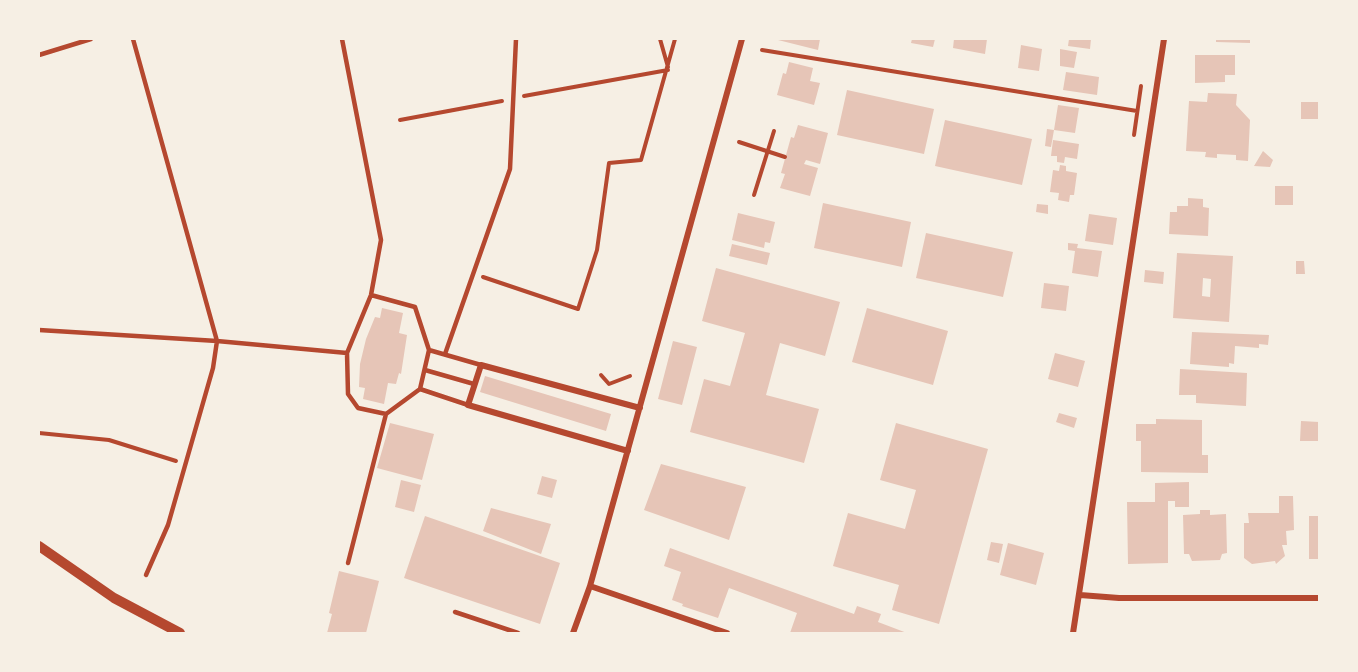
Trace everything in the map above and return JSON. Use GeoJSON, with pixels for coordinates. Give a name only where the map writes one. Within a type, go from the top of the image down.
{"type":"FeatureCollection","features":[{"type":"Feature","properties":{"kind":"street"},"geometry":{"type":"LineString","coordinates":[[573,633],[590,586],[742,39]]}},
{"type":"Feature","properties":{"kind":"street"},"geometry":{"type":"LineString","coordinates":[[1073,633],[1164,39]]}},
{"type":"Feature","properties":{"kind":"street"},"geometry":{"type":"LineString","coordinates":[[628,451],[468,405],[481,364],[640,408]]}},
{"type":"Feature","properties":{"kind":"street"},"geometry":{"type":"LineString","coordinates":[[39,546],[114,598],[180,633]]}},
{"type":"Feature","properties":{"kind":"street"},"geometry":{"type":"LineString","coordinates":[[590,586],[727,633]]}},
{"type":"Feature","properties":{"kind":"street"},"geometry":{"type":"LineString","coordinates":[[1080,595],[1119,598],[1319,598]]}},
{"type":"Feature","properties":{"kind":"lane"},"geometry":{"type":"LineString","coordinates":[[39,55],[91,39]]}},
{"type":"Feature","properties":{"kind":"lane"},"geometry":{"type":"LineString","coordinates":[[133,39],[217,340],[213,368],[168,525],[146,575]]}},
{"type":"Feature","properties":{"kind":"lane"},"geometry":{"type":"LineString","coordinates":[[342,39],[381,240],[371,295],[347,353],[348,394],[358,408],[386,414]]}},
{"type":"Feature","properties":{"kind":"lane"},"geometry":{"type":"LineString","coordinates":[[445,354],[510,169],[516,39]]}},
{"type":"Feature","properties":{"kind":"lane"},"geometry":{"type":"LineString","coordinates":[[348,563],[386,414],[420,389],[429,350],[414,307],[371,295]]}},
{"type":"Feature","properties":{"kind":"lane"},"geometry":{"type":"LineString","coordinates":[[39,330],[217,340],[347,353]]}},
{"type":"Feature","properties":{"kind":"lane"},"geometry":{"type":"LineString","coordinates":[[429,350],[481,364]]}},
{"type":"Feature","properties":{"kind":"lane"},"geometry":{"type":"LineString","coordinates":[[425,370],[474,384]]}},
{"type":"Feature","properties":{"kind":"lane"},"geometry":{"type":"LineString","coordinates":[[420,389],[468,405]]}},
{"type":"Feature","properties":{"kind":"lane"},"geometry":{"type":"LineString","coordinates":[[455,612],[518,633]]}},
{"type":"Feature","properties":{"kind":"path"},"geometry":{"type":"LineString","coordinates":[[660,39],[668,70]]}},
{"type":"Feature","properties":{"kind":"path"},"geometry":{"type":"LineString","coordinates":[[472,274],[578,309],[597,250],[609,163],[641,160],[675,39]]}},
{"type":"Feature","properties":{"kind":"path"},"geometry":{"type":"LineString","coordinates":[[762,50],[1137,111]]}},
{"type":"Feature","properties":{"kind":"path"},"geometry":{"type":"LineString","coordinates":[[400,120],[668,70]]}},
{"type":"Feature","properties":{"kind":"path"},"geometry":{"type":"LineString","coordinates":[[754,195],[774,131]]}},
{"type":"Feature","properties":{"kind":"path"},"geometry":{"type":"LineString","coordinates":[[739,142],[785,157]]}},
{"type":"Feature","properties":{"kind":"path"},"geometry":{"type":"LineString","coordinates":[[601,375],[609,384],[630,376]]}},
{"type":"Feature","properties":{"kind":"path"},"geometry":{"type":"LineString","coordinates":[[39,433],[110,440],[185,464]]}},
{"type":"Feature","properties":{"kind":"building"},"geometry":{"type":"Polygon","coordinates":[[[774,39],[820,39],[818,50],[774,39]]]}},
{"type":"Feature","properties":{"kind":"building"},"geometry":{"type":"Polygon","coordinates":[[[912,39],[935,39],[933,47],[911,43],[912,39]]]}},
{"type":"Feature","properties":{"kind":"building"},"geometry":{"type":"Polygon","coordinates":[[[954,39],[987,39],[985,54],[953,48],[954,39]]]}},
{"type":"Feature","properties":{"kind":"building"},"geometry":{"type":"Polygon","coordinates":[[[1069,39],[1091,39],[1090,49],[1068,46],[1069,39]]]}},
{"type":"Feature","properties":{"kind":"building"},"geometry":{"type":"Polygon","coordinates":[[[1216,39],[1250,39],[1250,43],[1216,42],[1216,39]]]}},
{"type":"Feature","properties":{"kind":"building"},"geometry":{"type":"Polygon","coordinates":[[[1021,45],[1042,49],[1039,71],[1018,68],[1021,45]]]}},
{"type":"Feature","properties":{"kind":"building"},"geometry":{"type":"Polygon","coordinates":[[[1060,49],[1077,52],[1074,68],[1060,66],[1060,49]]]}},
{"type":"Feature","properties":{"kind":"building"},"geometry":{"type":"Polygon","coordinates":[[[1195,55],[1235,55],[1235,75],[1225,75],[1225,82],[1195,83],[1195,55]]]}},
{"type":"Feature","properties":{"kind":"building"},"geometry":{"type":"Polygon","coordinates":[[[789,62],[813,68],[810,81],[820,83],[814,105],[777,95],[783,73],[786,74],[789,62]]]}},
{"type":"Feature","properties":{"kind":"building"},"geometry":{"type":"Polygon","coordinates":[[[1066,72],[1099,77],[1097,95],[1063,90],[1066,72]]]}},
{"type":"Feature","properties":{"kind":"building"},"geometry":{"type":"Polygon","coordinates":[[[847,90],[934,109],[924,154],[837,135],[847,90]]]}},
{"type":"Feature","properties":{"kind":"building"},"geometry":{"type":"Polygon","coordinates":[[[1208,93],[1237,94],[1236,105],[1250,120],[1248,161],[1236,160],[1236,155],[1217,154],[1217,158],[1205,157],[1206,152],[1186,151],[1189,101],[1207,102],[1208,93]]]}},
{"type":"Feature","properties":{"kind":"building"},"geometry":{"type":"Polygon","coordinates":[[[1301,102],[1319,102],[1319,119],[1301,119],[1301,102]]]}},
{"type":"Feature","properties":{"kind":"building"},"geometry":{"type":"Polygon","coordinates":[[[1058,105],[1079,108],[1075,133],[1054,130],[1058,105]]]}},
{"type":"Feature","properties":{"kind":"building"},"geometry":{"type":"Polygon","coordinates":[[[945,120],[1032,139],[1022,185],[935,166],[945,120]]]}},
{"type":"Feature","properties":{"kind":"building"},"geometry":{"type":"Polygon","coordinates":[[[798,125],[828,133],[820,164],[806,160],[804,164],[818,168],[810,196],[780,188],[785,174],[781,173],[791,137],[794,138],[798,125]]]}},
{"type":"Feature","properties":{"kind":"building"},"geometry":{"type":"Polygon","coordinates":[[[1047,129],[1054,130],[1051,147],[1045,146],[1047,129]]]}},
{"type":"Feature","properties":{"kind":"building"},"geometry":{"type":"Polygon","coordinates":[[[1053,140],[1079,144],[1077,159],[1065,157],[1064,163],[1057,162],[1057,156],[1051,156],[1053,140]]]}},
{"type":"Feature","properties":{"kind":"building"},"geometry":{"type":"Polygon","coordinates":[[[1263,151],[1273,160],[1270,167],[1254,166],[1263,151]]]}},
{"type":"Feature","properties":{"kind":"building"},"geometry":{"type":"Polygon","coordinates":[[[1060,165],[1066,166],[1066,171],[1077,173],[1074,195],[1070,195],[1069,202],[1058,200],[1059,193],[1050,192],[1053,170],[1059,171],[1060,165]]]}},
{"type":"Feature","properties":{"kind":"building"},"geometry":{"type":"Polygon","coordinates":[[[1275,186],[1293,186],[1293,205],[1275,205],[1275,186]]]}},
{"type":"Feature","properties":{"kind":"building"},"geometry":{"type":"Polygon","coordinates":[[[1188,198],[1203,199],[1203,207],[1209,208],[1208,236],[1169,234],[1170,212],[1177,212],[1177,206],[1188,206],[1188,198]]]}},
{"type":"Feature","properties":{"kind":"building"},"geometry":{"type":"Polygon","coordinates":[[[823,203],[911,222],[902,267],[814,248],[823,203]]]}},
{"type":"Feature","properties":{"kind":"building"},"geometry":{"type":"Polygon","coordinates":[[[1037,204],[1048,205],[1048,214],[1036,212],[1037,204]]]}},
{"type":"Feature","properties":{"kind":"building"},"geometry":{"type":"Polygon","coordinates":[[[738,213],[775,222],[770,243],[765,242],[764,248],[732,240],[738,213]]]}},
{"type":"Feature","properties":{"kind":"building"},"geometry":{"type":"Polygon","coordinates":[[[1089,214],[1117,218],[1113,245],[1085,241],[1089,214]]]}},
{"type":"Feature","properties":{"kind":"building"},"geometry":{"type":"Polygon","coordinates":[[[926,233],[1013,252],[1003,297],[916,278],[926,233]]]}},
{"type":"Feature","properties":{"kind":"building"},"geometry":{"type":"Polygon","coordinates":[[[1068,243],[1078,244],[1077,248],[1102,251],[1098,277],[1072,273],[1075,251],[1068,250],[1068,243]]]}},
{"type":"Feature","properties":{"kind":"building"},"geometry":{"type":"Polygon","coordinates":[[[732,244],[770,253],[767,265],[729,256],[732,244]]]}},
{"type":"Feature","properties":{"kind":"building"},"geometry":{"type":"Polygon","coordinates":[[[1177,253],[1233,256],[1229,322],[1173,318],[1177,253]],[[1203,278],[1202,296],[1210,297],[1211,279],[1203,278]]]}},
{"type":"Feature","properties":{"kind":"building"},"geometry":{"type":"Polygon","coordinates":[[[1296,261],[1304,261],[1305,274],[1296,274],[1296,261]]]}},
{"type":"Feature","properties":{"kind":"building"},"geometry":{"type":"Polygon","coordinates":[[[716,268],[840,302],[825,356],[780,343],[766,395],[819,409],[804,463],[690,432],[704,379],[730,386],[745,333],[702,321],[716,268]]]}},
{"type":"Feature","properties":{"kind":"building"},"geometry":{"type":"Polygon","coordinates":[[[1145,270],[1164,272],[1163,284],[1144,282],[1145,270]]]}},
{"type":"Feature","properties":{"kind":"building"},"geometry":{"type":"Polygon","coordinates":[[[1044,283],[1069,286],[1066,311],[1041,308],[1044,283]]]}},
{"type":"Feature","properties":{"kind":"building"},"geometry":{"type":"Polygon","coordinates":[[[382,308],[403,313],[399,333],[407,335],[401,374],[399,373],[396,384],[388,383],[384,404],[363,399],[365,388],[359,387],[360,364],[366,339],[375,317],[380,318],[382,308]]]}},
{"type":"Feature","properties":{"kind":"building"},"geometry":{"type":"Polygon","coordinates":[[[867,308],[948,331],[933,385],[852,362],[867,308]]]}},
{"type":"Feature","properties":{"kind":"building"},"geometry":{"type":"Polygon","coordinates":[[[1192,332],[1269,335],[1268,345],[1259,344],[1259,348],[1235,346],[1234,364],[1229,363],[1229,367],[1190,364],[1192,332]]]}},
{"type":"Feature","properties":{"kind":"building"},"geometry":{"type":"Polygon","coordinates":[[[673,341],[697,347],[682,405],[658,399],[673,341]]]}},
{"type":"Feature","properties":{"kind":"building"},"geometry":{"type":"Polygon","coordinates":[[[1055,353],[1085,361],[1078,387],[1048,379],[1055,353]]]}},
{"type":"Feature","properties":{"kind":"building"},"geometry":{"type":"Polygon","coordinates":[[[1180,369],[1247,373],[1246,406],[1196,403],[1196,395],[1179,395],[1180,369]]]}},
{"type":"Feature","properties":{"kind":"building"},"geometry":{"type":"Polygon","coordinates":[[[485,376],[611,414],[606,431],[480,392],[485,376]]]}},
{"type":"Feature","properties":{"kind":"building"},"geometry":{"type":"Polygon","coordinates":[[[1059,413],[1077,418],[1074,428],[1056,422],[1059,413]]]}},
{"type":"Feature","properties":{"kind":"building"},"geometry":{"type":"Polygon","coordinates":[[[1156,419],[1202,420],[1202,455],[1208,455],[1208,473],[1141,472],[1141,441],[1136,441],[1136,424],[1156,424],[1156,419]]]}},
{"type":"Feature","properties":{"kind":"building"},"geometry":{"type":"Polygon","coordinates":[[[1301,421],[1319,422],[1319,441],[1300,441],[1301,421]]]}},
{"type":"Feature","properties":{"kind":"building"},"geometry":{"type":"Polygon","coordinates":[[[390,423],[434,434],[422,480],[377,468],[390,423]]]}},
{"type":"Feature","properties":{"kind":"building"},"geometry":{"type":"Polygon","coordinates":[[[896,423],[988,449],[939,624],[892,610],[899,585],[833,566],[848,513],[905,529],[916,490],[880,480],[896,423]]]}},
{"type":"Feature","properties":{"kind":"building"},"geometry":{"type":"Polygon","coordinates":[[[661,464],[746,487],[729,540],[644,510],[661,464]]]}},
{"type":"Feature","properties":{"kind":"building"},"geometry":{"type":"Polygon","coordinates":[[[542,476],[557,480],[552,498],[537,494],[542,476]]]}},
{"type":"Feature","properties":{"kind":"building"},"geometry":{"type":"Polygon","coordinates":[[[401,480],[421,485],[414,512],[395,507],[401,480]]]}},
{"type":"Feature","properties":{"kind":"building"},"geometry":{"type":"Polygon","coordinates":[[[1189,482],[1189,507],[1175,507],[1175,501],[1168,501],[1168,563],[1128,564],[1127,502],[1155,502],[1155,483],[1189,482]]]}},
{"type":"Feature","properties":{"kind":"building"},"geometry":{"type":"Polygon","coordinates":[[[1279,496],[1293,496],[1294,530],[1286,531],[1287,545],[1282,545],[1285,556],[1276,564],[1275,561],[1252,564],[1244,558],[1244,523],[1249,523],[1248,513],[1279,513],[1279,496]]]}},
{"type":"Feature","properties":{"kind":"building"},"geometry":{"type":"Polygon","coordinates":[[[491,508],[551,524],[541,554],[483,531],[491,508]]]}},
{"type":"Feature","properties":{"kind":"building"},"geometry":{"type":"Polygon","coordinates":[[[1200,510],[1210,510],[1210,515],[1226,514],[1227,553],[1222,554],[1220,560],[1192,561],[1189,554],[1184,554],[1183,515],[1200,514],[1200,510]]]}},
{"type":"Feature","properties":{"kind":"building"},"geometry":{"type":"Polygon","coordinates":[[[425,516],[560,563],[540,624],[404,578],[425,516]]]}},
{"type":"Feature","properties":{"kind":"building"},"geometry":{"type":"Polygon","coordinates":[[[1309,516],[1319,516],[1319,559],[1309,559],[1309,516]]]}},
{"type":"Feature","properties":{"kind":"building"},"geometry":{"type":"Polygon","coordinates":[[[991,542],[1003,544],[999,563],[987,560],[991,542]]]}},
{"type":"Feature","properties":{"kind":"building"},"geometry":{"type":"Polygon","coordinates":[[[1008,543],[1044,553],[1036,585],[1000,575],[1008,543]]]}},
{"type":"Feature","properties":{"kind":"building"},"geometry":{"type":"Polygon","coordinates":[[[670,548],[854,614],[857,606],[881,614],[878,622],[907,633],[790,633],[797,613],[729,588],[718,618],[682,606],[683,604],[672,600],[681,572],[664,566],[670,548]]]}},
{"type":"Feature","properties":{"kind":"building"},"geometry":{"type":"Polygon","coordinates":[[[339,571],[379,581],[366,633],[327,633],[332,614],[329,613],[339,571]]]}}]}
